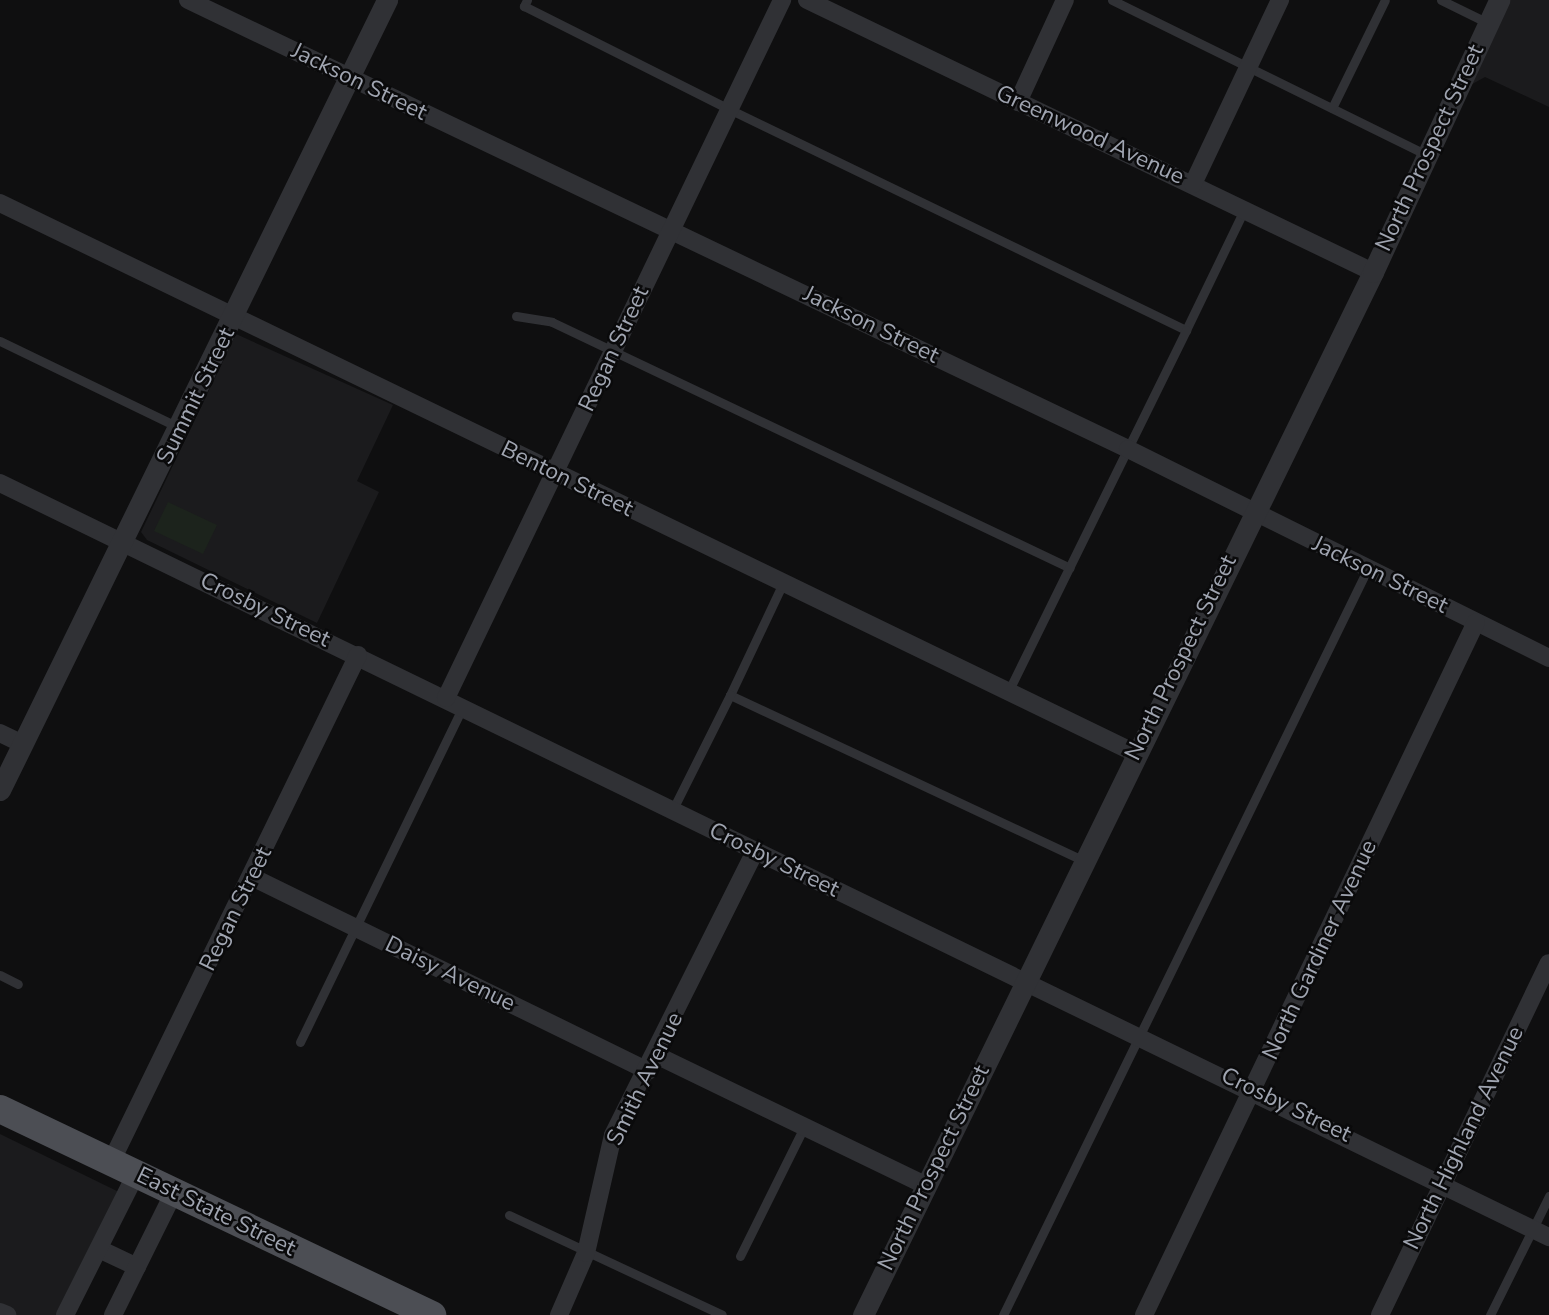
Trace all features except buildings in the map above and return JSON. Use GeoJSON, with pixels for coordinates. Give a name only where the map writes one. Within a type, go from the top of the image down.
{"type":"FeatureCollection","features":[{"type":"Feature","properties":{"kind":"main road","name":"East State Street"},"geometry":{"type":"LineString","coordinates":[[0,1109],[432,1315]]}},
{"type":"Feature","properties":{"kind":"street","name":"Jackson Street"},"geometry":{"type":"LineString","coordinates":[[188,0],[1128,449],[1549,658]]}},
{"type":"Feature","properties":{"kind":"street","name":"Summit Street"},"geometry":{"type":"LineString","coordinates":[[0,790],[181,429],[387,0]]}},
{"type":"Feature","properties":{"kind":"street","name":"Regan Street"},"geometry":{"type":"LineString","coordinates":[[446,698],[782,0]]}},
{"type":"Feature","properties":{"kind":"street","name":"Greenwood Avenue"},"geometry":{"type":"LineString","coordinates":[[807,0],[1373,272]]}},
{"type":"Feature","properties":{"kind":"street"},"geometry":{"type":"LineString","coordinates":[[1018,102],[1065,0]]}},
{"type":"Feature","properties":{"kind":"street"},"geometry":{"type":"LineString","coordinates":[[1193,184],[1280,0]]}},
{"type":"Feature","properties":{"kind":"street","name":"North Prospect Street"},"geometry":{"type":"LineString","coordinates":[[863,1315],[1251,512],[1373,272],[1499,0]]}},
{"type":"Feature","properties":{"kind":"street","name":"Benton Street"},"geometry":{"type":"LineString","coordinates":[[0,203],[1135,753]]}},
{"type":"Feature","properties":{"kind":"street","name":"Crosby Street"},"geometry":{"type":"LineString","coordinates":[[0,483],[125,541],[755,852],[1254,1089],[1549,1237]]}},
{"type":"Feature","properties":{"kind":"street","name":"North Gardiner Avenue"},"geometry":{"type":"LineString","coordinates":[[1143,1315],[1254,1089],[1476,622]]}},
{"type":"Feature","properties":{"kind":"street","name":"Regan Street"},"geometry":{"type":"LineString","coordinates":[[65,1315],[99,1249],[124,1168],[252,877],[358,655]]}},
{"type":"Feature","properties":{"kind":"street"},"geometry":{"type":"LineString","coordinates":[[0,733],[23,744]]}},
{"type":"Feature","properties":{"kind":"street","name":"Smith Avenue"},"geometry":{"type":"LineString","coordinates":[[559,1315],[586,1253],[613,1135],[652,1063],[755,852]]}},
{"type":"Feature","properties":{"kind":"street","name":"Daisy Avenue"},"geometry":{"type":"LineString","coordinates":[[252,877],[652,1063],[804,1127],[925,1185]]}},
{"type":"Feature","properties":{"kind":"street","name":"North Highland Avenue"},"geometry":{"type":"LineString","coordinates":[[1380,1315],[1441,1181],[1549,962]]}},
{"type":"Feature","properties":{"kind":"street"},"geometry":{"type":"LineString","coordinates":[[113,1315],[174,1192]]}},
{"type":"Feature","properties":{"kind":"street"},"geometry":{"type":"LineString","coordinates":[[99,1249],[137,1267]]}},
{"type":"Feature","properties":{"kind":"street"},"geometry":{"type":"LineString","coordinates":[[0,1312],[7,1315]]}},
{"type":"Feature","properties":{"kind":"lane"},"geometry":{"type":"LineString","coordinates":[[527,0],[524,6],[729,109],[1186,330]]}},
{"type":"Feature","properties":{"kind":"lane"},"geometry":{"type":"LineString","coordinates":[[1112,0],[1427,155]]}},
{"type":"Feature","properties":{"kind":"lane"},"geometry":{"type":"LineString","coordinates":[[1332,108],[1385,0]]}},
{"type":"Feature","properties":{"kind":"lane"},"geometry":{"type":"LineString","coordinates":[[1441,0],[1488,23]]}},
{"type":"Feature","properties":{"kind":"lane"},"geometry":{"type":"LineString","coordinates":[[1008,692],[1245,209]]}},
{"type":"Feature","properties":{"kind":"lane"},"geometry":{"type":"LineString","coordinates":[[516,316],[552,322],[614,350],[1070,568]]}},
{"type":"Feature","properties":{"kind":"lane"},"geometry":{"type":"LineString","coordinates":[[0,341],[181,429]]}},
{"type":"Feature","properties":{"kind":"lane"},"geometry":{"type":"LineString","coordinates":[[1003,1315],[1368,568]]}},
{"type":"Feature","properties":{"kind":"lane"},"geometry":{"type":"LineString","coordinates":[[672,811],[783,583]]}},
{"type":"Feature","properties":{"kind":"lane"},"geometry":{"type":"LineString","coordinates":[[730,695],[1084,861]]}},
{"type":"Feature","properties":{"kind":"lane"},"geometry":{"type":"LineString","coordinates":[[300,1042],[354,926],[463,707]]}},
{"type":"Feature","properties":{"kind":"lane"},"geometry":{"type":"LineString","coordinates":[[0,975],[18,984]]}},
{"type":"Feature","properties":{"kind":"lane"},"geometry":{"type":"LineString","coordinates":[[740,1256],[804,1127]]}},
{"type":"Feature","properties":{"kind":"lane"},"geometry":{"type":"LineString","coordinates":[[1490,1315],[1549,1196]]}},
{"type":"Feature","properties":{"kind":"lane"},"geometry":{"type":"LineString","coordinates":[[509,1215],[722,1315]]}},
{"type":"Feature","properties":{"kind":"shaded area"},"geometry":{"type":"Polygon","coordinates":[[[1509,0],[1549,0],[1549,107],[1485,77],[1467,87],[1509,0]]]}},
{"type":"Feature","properties":{"kind":"shaded area"},"geometry":{"type":"Polygon","coordinates":[[[236,334],[393,405],[357,481],[379,492],[317,623],[147,540],[141,532],[236,334]]]}},
{"type":"Feature","properties":{"kind":"shaded area"},"geometry":{"type":"Polygon","coordinates":[[[168,502],[217,525],[203,554],[154,531],[168,502]]]}},
{"type":"Feature","properties":{"kind":"shaded area"},"geometry":{"type":"Polygon","coordinates":[[[0,1134],[119,1192],[57,1315],[0,1315],[0,1134]]]}}]}
